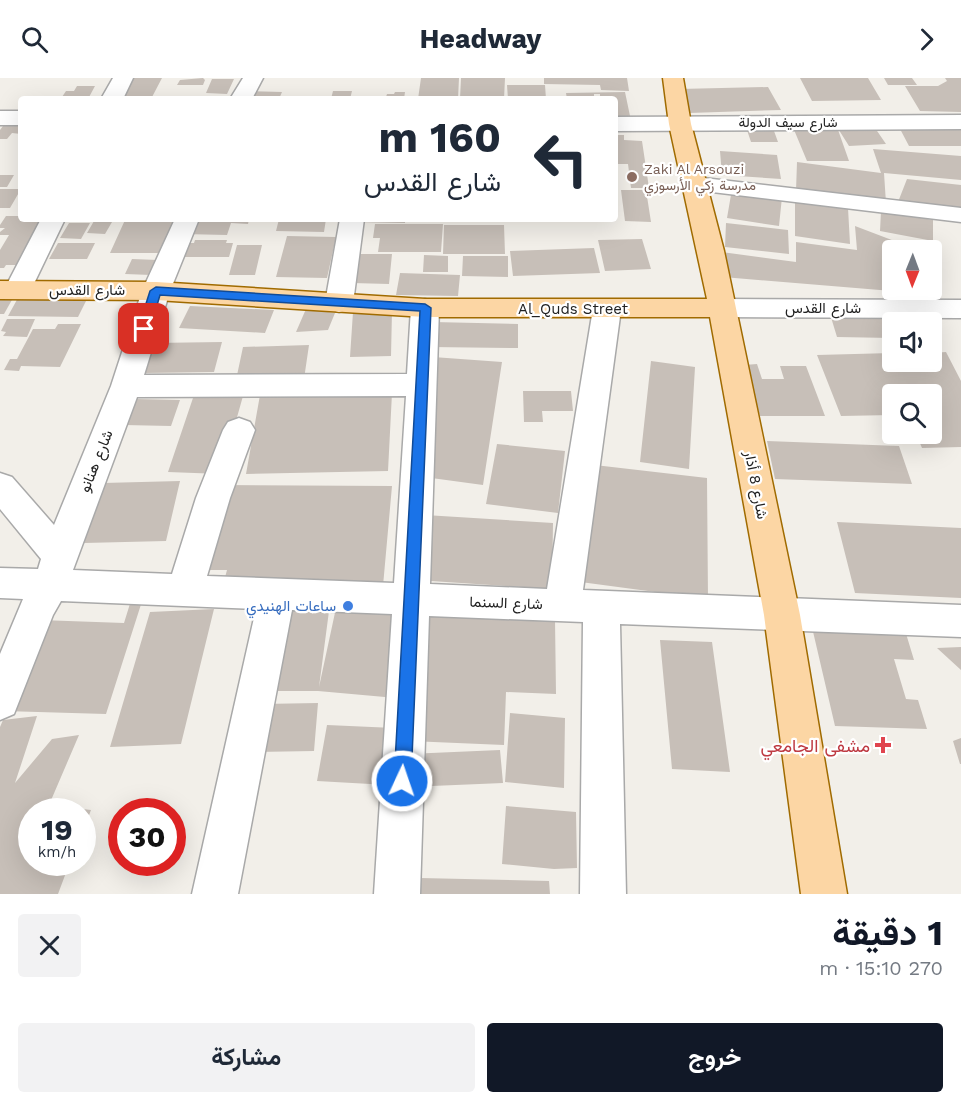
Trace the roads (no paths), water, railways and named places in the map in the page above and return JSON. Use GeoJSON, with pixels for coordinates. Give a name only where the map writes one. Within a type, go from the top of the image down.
{"type":"FeatureCollection","features":[{"type":"Feature","properties":{"kind":"main road","name":"شارع 8 أذار"},"geometry":{"type":"LineString","coordinates":[[673,78],[680,124],[711,251],[782,615],[824,894]]}},
{"type":"Feature","properties":{"kind":"main road","name":"شارع القدس"},"geometry":{"type":"LineString","coordinates":[[9,290],[156,291],[425,308]]}},
{"type":"Feature","properties":{"kind":"main road","name":"Al_Quds Street"},"geometry":{"type":"LineString","coordinates":[[425,308],[721,308]]}},
{"type":"Feature","properties":{"kind":"street"},"geometry":{"type":"LineString","coordinates":[[114,96],[123,78]]}},
{"type":"Feature","properties":{"kind":"street"},"geometry":{"type":"LineString","coordinates":[[243,96],[253,78]]}},
{"type":"Feature","properties":{"kind":"street"},"geometry":{"type":"LineString","coordinates":[[0,118],[18,118]]}},
{"type":"Feature","properties":{"kind":"street","name":"شارع سيف الدولة"},"geometry":{"type":"LineString","coordinates":[[618,123],[961,122]]}},
{"type":"Feature","properties":{"kind":"street"},"geometry":{"type":"LineString","coordinates":[[695,184],[961,215]]}},
{"type":"Feature","properties":{"kind":"street"},"geometry":{"type":"LineString","coordinates":[[9,290],[51,222]]}},
{"type":"Feature","properties":{"kind":"street","name":"شارع هنانو"},"geometry":{"type":"LineString","coordinates":[[0,701],[55,570],[126,386],[156,291],[186,222]]}},
{"type":"Feature","properties":{"kind":"street"},"geometry":{"type":"LineString","coordinates":[[339,303],[352,222]]}},
{"type":"Feature","properties":{"kind":"street"},"geometry":{"type":"LineString","coordinates":[[397,894],[425,308]]}},
{"type":"Feature","properties":{"kind":"street","name":"شارع القدس"},"geometry":{"type":"LineString","coordinates":[[721,308],[961,309]]}},
{"type":"Feature","properties":{"kind":"street"},"geometry":{"type":"LineString","coordinates":[[603,894],[581,607],[607,309]]}},
{"type":"Feature","properties":{"kind":"street"},"geometry":{"type":"LineString","coordinates":[[126,386],[422,385]]}},
{"type":"Feature","properties":{"kind":"street"},"geometry":{"type":"LineString","coordinates":[[185,590],[213,498],[239,430]]}},
{"type":"Feature","properties":{"kind":"street"},"geometry":{"type":"LineString","coordinates":[[0,486],[55,570]]}},
{"type":"Feature","properties":{"kind":"street","name":"شارع السنما"},"geometry":{"type":"LineString","coordinates":[[0,583],[55,570],[185,590],[961,621]]}},
{"type":"Feature","properties":{"kind":"street"},"geometry":{"type":"LineString","coordinates":[[215,894],[277,594]]}},
{"type":"Feature","properties":{"kind":"place","name":"Zaki Al Arsouzi مدرسة زكي الأرسوزي"},"geometry":{"type":"Point","coordinates":[632,177]}},
{"type":"Feature","properties":{"kind":"place","name":"ساعات الهنيدي"},"geometry":{"type":"Point","coordinates":[348,606]}},
{"type":"Feature","properties":{"kind":"place","name":"مشفى الجامعي"},"geometry":{"type":"Point","coordinates":[883,745]}}]}
